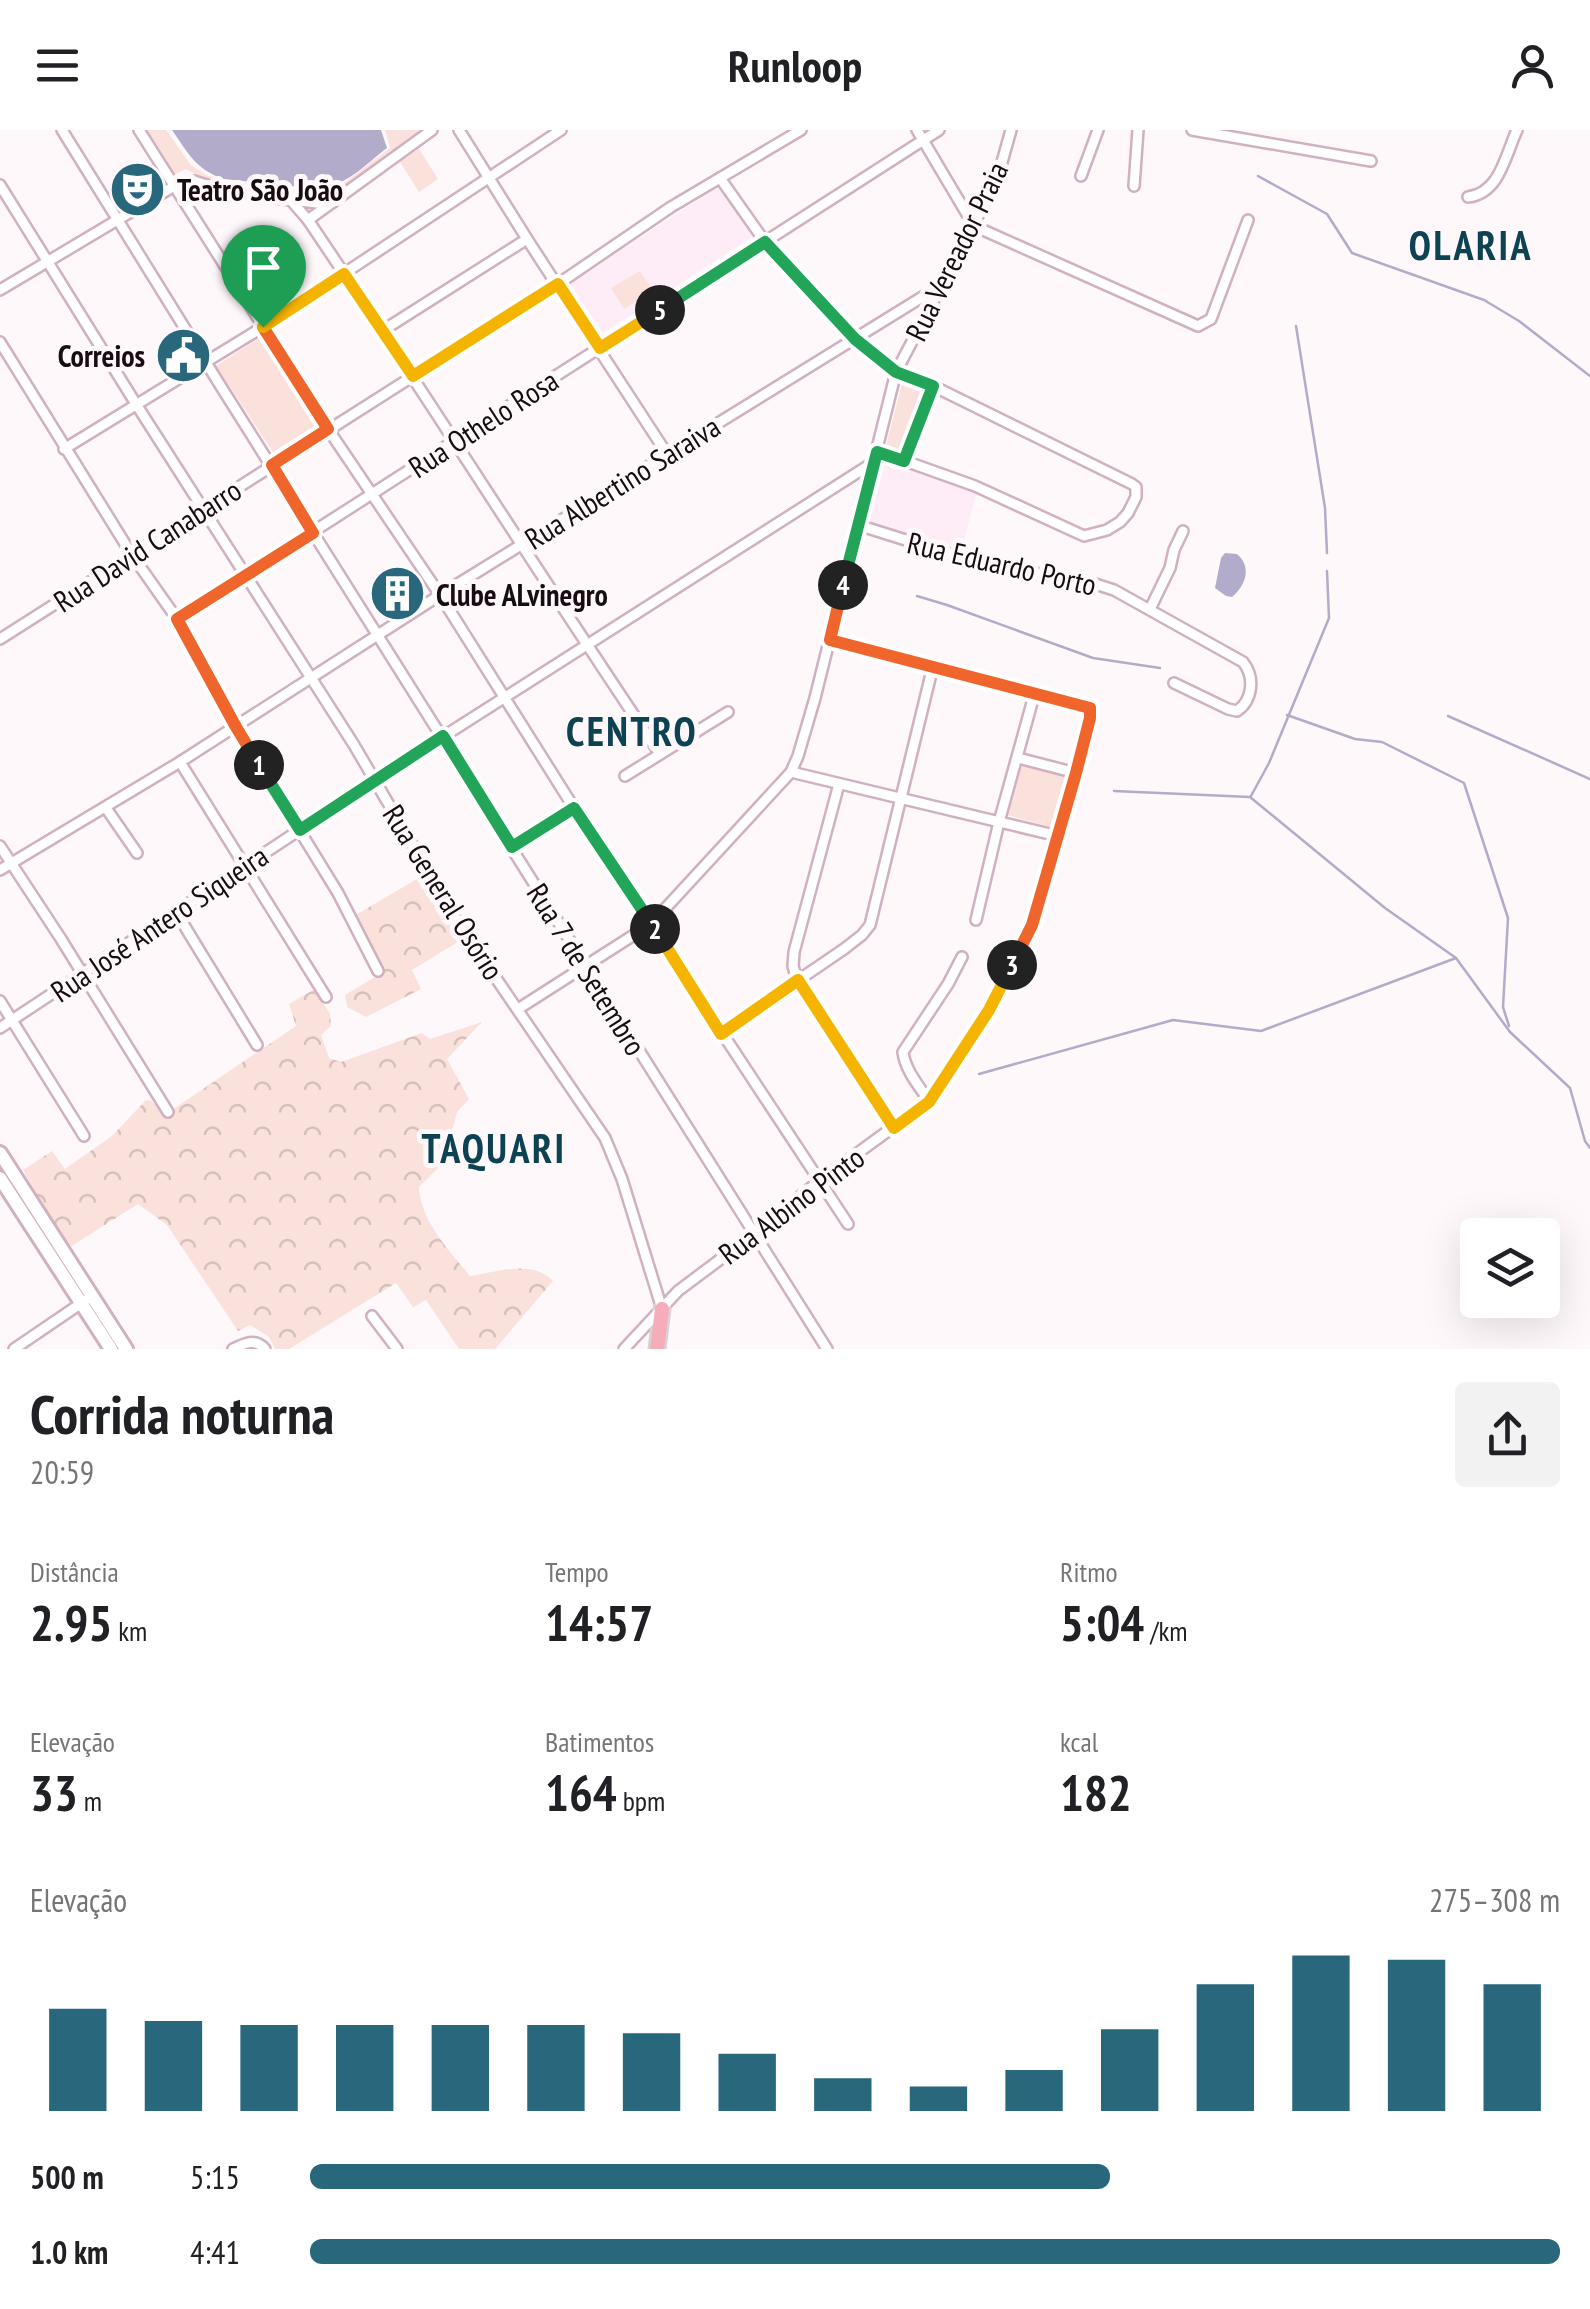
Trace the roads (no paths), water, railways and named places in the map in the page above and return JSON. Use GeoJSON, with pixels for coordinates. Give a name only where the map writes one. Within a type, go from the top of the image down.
{"type":"FeatureCollection","features":[{"type":"Feature","properties":{"kind":"main road"},"geometry":{"type":"LineString","coordinates":[[657,1349],[662,1309]]}},
{"type":"Feature","properties":{"kind":"street","name":"Rua 7 de Setembro"},"geometry":{"type":"LineString","coordinates":[[62,130],[826,1349]]}},
{"type":"Feature","properties":{"kind":"street"},"geometry":{"type":"LineString","coordinates":[[138,130],[328,429],[440,594],[574,808],[848,1224]]}},
{"type":"Feature","properties":{"kind":"street"},"geometry":{"type":"LineString","coordinates":[[308,220],[432,130]]}},
{"type":"Feature","properties":{"kind":"street"},"geometry":{"type":"LineString","coordinates":[[460,130],[667,454]]}},
{"type":"Feature","properties":{"kind":"street"},"geometry":{"type":"LineString","coordinates":[[64,448],[263,327],[562,130]]}},
{"type":"Feature","properties":{"kind":"street","name":"Rua David Canabarro"},"geometry":{"type":"LineString","coordinates":[[0,639],[558,284],[670,208],[801,130]]}},
{"type":"Feature","properties":{"kind":"street"},"geometry":{"type":"LineString","coordinates":[[917,130],[974,226],[1198,326],[1210,319],[1248,220]]}},
{"type":"Feature","properties":{"kind":"street","name":"Rua Othelo Rosa"},"geometry":{"type":"LineString","coordinates":[[177,619],[940,130]]}},
{"type":"Feature","properties":{"kind":"street","name":"Rua Vereador Praia"},"geometry":{"type":"LineString","coordinates":[[518,1010],[652,924],[791,772],[815,698],[896,372],[997,180],[1011,130]]}},
{"type":"Feature","properties":{"kind":"street"},"geometry":{"type":"LineString","coordinates":[[1081,176],[1098,130]]}},
{"type":"Feature","properties":{"kind":"street"},"geometry":{"type":"LineString","coordinates":[[1134,186],[1138,130]]}},
{"type":"Feature","properties":{"kind":"street"},"geometry":{"type":"LineString","coordinates":[[1192,130],[1371,161]]}},
{"type":"Feature","properties":{"kind":"street"},"geometry":{"type":"LineString","coordinates":[[1468,197],[1490,190],[1516,130]]}},
{"type":"Feature","properties":{"kind":"street"},"geometry":{"type":"LineString","coordinates":[[720,178],[765,242],[855,339],[896,372],[933,386],[1132,484],[1136,497],[1120,522],[1095,534],[1077,533],[976,486],[904,461],[875,457]]}},
{"type":"Feature","properties":{"kind":"street"},"geometry":{"type":"LineString","coordinates":[[0,290],[181,182],[194,181],[232,193],[333,202]]}},
{"type":"Feature","properties":{"kind":"street","name":"Rua General Osório"},"geometry":{"type":"LineString","coordinates":[[0,185],[312,677],[460,924],[604,1138],[614,1156],[662,1309]]}},
{"type":"Feature","properties":{"kind":"street"},"geometry":{"type":"LineString","coordinates":[[289,198],[308,220],[413,376],[660,754]]}},
{"type":"Feature","properties":{"kind":"street"},"geometry":{"type":"LineString","coordinates":[[382,331],[527,239]]}},
{"type":"Feature","properties":{"kind":"street","name":"Rua Albertino Saraiva"},"geometry":{"type":"LineString","coordinates":[[0,870],[106,808],[376,634],[940,286]]}},
{"type":"Feature","properties":{"kind":"street"},"geometry":{"type":"LineString","coordinates":[[0,342],[132,555],[177,619],[236,727],[338,893],[378,971]]}},
{"type":"Feature","properties":{"kind":"street"},"geometry":{"type":"LineString","coordinates":[[904,461],[933,386]]}},
{"type":"Feature","properties":{"kind":"street","name":"Rua José Antero Siqueira"},"geometry":{"type":"LineString","coordinates":[[0,1028],[875,457]]}},
{"type":"Feature","properties":{"kind":"street","name":"Rua Eduardo Porto"},"geometry":{"type":"LineString","coordinates":[[858,525],[982,564],[1092,582],[1114,590],[1244,662],[1251,675],[1249,694],[1237,711],[1174,683]]}},
{"type":"Feature","properties":{"kind":"street"},"geometry":{"type":"LineString","coordinates":[[1150,609],[1183,531]]}},
{"type":"Feature","properties":{"kind":"street"},"geometry":{"type":"LineString","coordinates":[[830,640],[1035,692],[976,920]]}},
{"type":"Feature","properties":{"kind":"street"},"geometry":{"type":"LineString","coordinates":[[721,1034],[862,936],[870,926],[933,666]]}},
{"type":"Feature","properties":{"kind":"street","name":"Rua Albino Pinto"},"geometry":{"type":"LineString","coordinates":[[624,1349],[678,1291],[929,1102],[989,1010],[1032,925],[1090,718],[1090,708],[1035,692]]}},
{"type":"Feature","properties":{"kind":"street"},"geometry":{"type":"LineString","coordinates":[[625,776],[728,712]]}},
{"type":"Feature","properties":{"kind":"street"},"geometry":{"type":"LineString","coordinates":[[1018,758],[1076,773]]}},
{"type":"Feature","properties":{"kind":"street"},"geometry":{"type":"LineString","coordinates":[[180,762],[326,997]]}},
{"type":"Feature","properties":{"kind":"street"},"geometry":{"type":"LineString","coordinates":[[791,772],[1058,836]]}},
{"type":"Feature","properties":{"kind":"street"},"geometry":{"type":"LineString","coordinates":[[839,784],[793,966],[798,980],[894,1128]]}},
{"type":"Feature","properties":{"kind":"street"},"geometry":{"type":"LineString","coordinates":[[106,808],[137,853]]}},
{"type":"Feature","properties":{"kind":"street"},"geometry":{"type":"LineString","coordinates":[[512,847],[574,808]]}},
{"type":"Feature","properties":{"kind":"street"},"geometry":{"type":"LineString","coordinates":[[0,846],[168,1112]]}},
{"type":"Feature","properties":{"kind":"street"},"geometry":{"type":"LineString","coordinates":[[176,912],[257,1044]]}},
{"type":"Feature","properties":{"kind":"street"},"geometry":{"type":"LineString","coordinates":[[929,1102],[908,1070],[903,1052],[962,957]]}},
{"type":"Feature","properties":{"kind":"street"},"geometry":{"type":"LineString","coordinates":[[0,1001],[84,1136]]}},
{"type":"Feature","properties":{"kind":"street"},"geometry":{"type":"LineString","coordinates":[[0,1153],[111,1349]]}},
{"type":"Feature","properties":{"kind":"street"},"geometry":{"type":"LineString","coordinates":[[0,1178],[126,1349]]}},
{"type":"Feature","properties":{"kind":"street"},"geometry":{"type":"LineString","coordinates":[[14,1349],[86,1299]]}},
{"type":"Feature","properties":{"kind":"street"},"geometry":{"type":"LineString","coordinates":[[372,1316],[396,1349]]}},
{"type":"Feature","properties":{"kind":"street"},"geometry":{"type":"LineString","coordinates":[[234,1349],[250,1342],[264,1347]]}},
{"type":"Feature","properties":{"kind":"waterway"},"geometry":{"type":"LineString","coordinates":[[1258,176],[1327,214],[1352,253],[1484,300],[1519,321],[1590,376]]}},
{"type":"Feature","properties":{"kind":"waterway"},"geometry":{"type":"LineString","coordinates":[[1296,326],[1325,508],[1327,553]]}},
{"type":"Feature","properties":{"kind":"waterway"},"geometry":{"type":"LineString","coordinates":[[1251,796],[1269,763],[1329,618],[1327,571]]}},
{"type":"Feature","properties":{"kind":"waterway"},"geometry":{"type":"LineString","coordinates":[[917,596],[1093,658],[1160,668]]}},
{"type":"Feature","properties":{"kind":"waterway"},"geometry":{"type":"LineString","coordinates":[[1287,715],[1355,739],[1382,742],[1464,783],[1508,918],[1503,1007],[1509,1026]]}},
{"type":"Feature","properties":{"kind":"waterway"},"geometry":{"type":"LineString","coordinates":[[1448,716],[1590,779]]}},
{"type":"Feature","properties":{"kind":"waterway"},"geometry":{"type":"LineString","coordinates":[[1114,791],[1250,797],[1385,908],[1456,958],[1510,1032],[1570,1088],[1590,1148]]}},
{"type":"Feature","properties":{"kind":"waterway"},"geometry":{"type":"LineString","coordinates":[[979,1074],[1173,1020],[1261,1031],[1456,958]]}},
{"type":"Feature","properties":{"kind":"place","name":"Teatro São João"},"geometry":{"type":"Point","coordinates":[138,189]}},
{"type":"Feature","properties":{"kind":"place","name":"Correios"},"geometry":{"type":"Point","coordinates":[184,355]}},
{"type":"Feature","properties":{"kind":"place","name":"Clube ALvinegro"},"geometry":{"type":"Point","coordinates":[397,594]}},
{"type":"Feature","properties":{"kind":"district","name":"OLARIA"},"geometry":{"type":"Point","coordinates":[1471,245]}},
{"type":"Feature","properties":{"kind":"district","name":"CENTRO"},"geometry":{"type":"Point","coordinates":[632,731]}},
{"type":"Feature","properties":{"kind":"district","name":"TAQUARI"},"geometry":{"type":"Point","coordinates":[494,1148]}}]}
